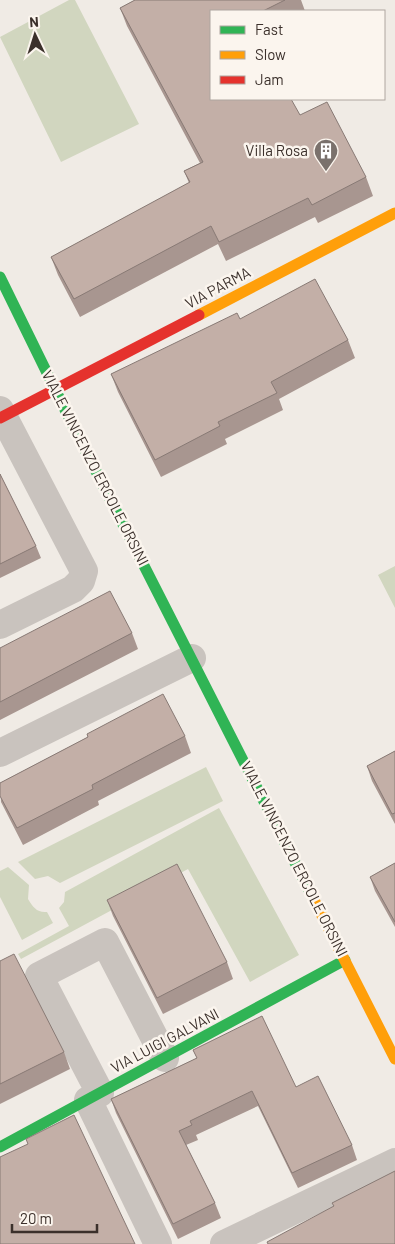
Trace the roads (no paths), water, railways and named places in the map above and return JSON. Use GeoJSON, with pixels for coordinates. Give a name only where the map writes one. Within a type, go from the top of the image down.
{"type":"FeatureCollection","features":[{"type":"Feature","properties":{"kind":"street","name":"VIA PARMA"},"geometry":{"type":"LineString","coordinates":[[1,415],[55,390],[395,212]]}},
{"type":"Feature","properties":{"kind":"street","name":"VIALE VINCENZO ERCOLE ORSINI"},"geometry":{"type":"LineString","coordinates":[[0,277],[55,390],[395,1059]]}},
{"type":"Feature","properties":{"kind":"street"},"geometry":{"type":"LineString","coordinates":[[0,625],[73,589],[82,581],[84,571],[1,415]]}},
{"type":"Feature","properties":{"kind":"street"},"geometry":{"type":"LineString","coordinates":[[0,754],[192,658]]}},
{"type":"Feature","properties":{"kind":"street"},"geometry":{"type":"LineString","coordinates":[[158,1244],[94,1096],[38,976],[105,942],[165,1058]]}},
{"type":"Feature","properties":{"kind":"street","name":"VIA LUIGI GALVANI"},"geometry":{"type":"LineString","coordinates":[[0,1147],[345,960]]}},
{"type":"Feature","properties":{"kind":"street"},"geometry":{"type":"LineString","coordinates":[[224,1244],[395,1162]]}},
{"type":"Feature","properties":{"kind":"place","name":"Villa Rosa"},"geometry":{"type":"Point","coordinates":[326,172]}}]}
